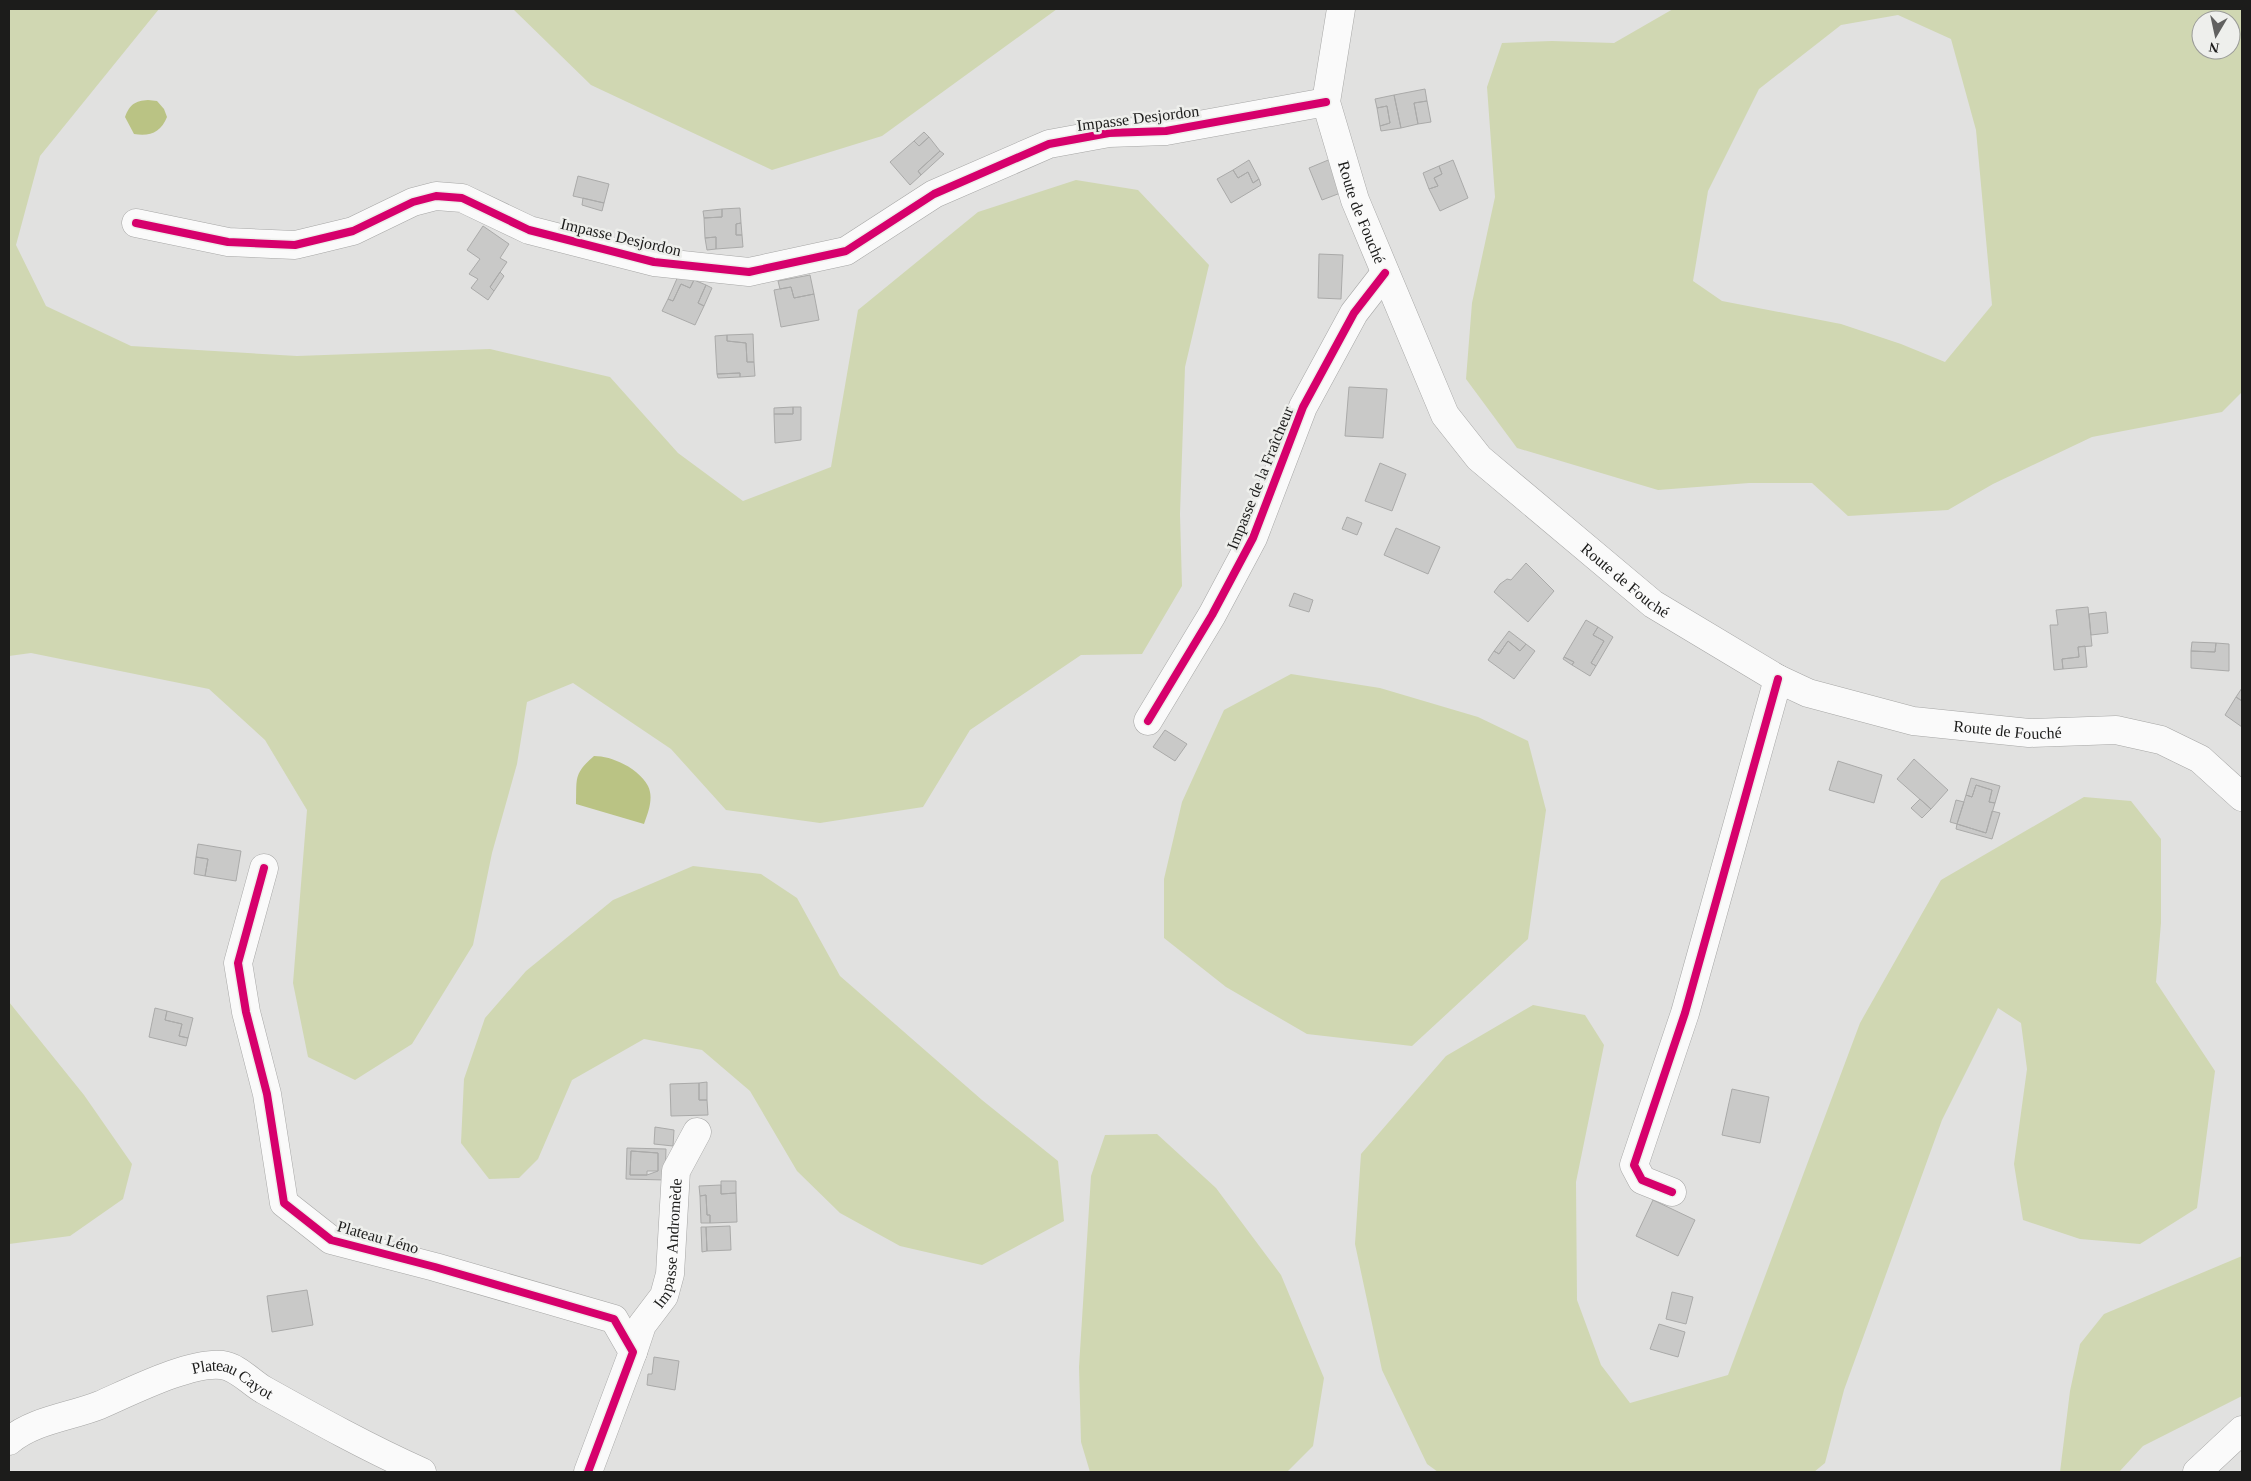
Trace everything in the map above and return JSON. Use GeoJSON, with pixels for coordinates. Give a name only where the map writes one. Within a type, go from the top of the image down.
{"type":"FeatureCollection","features":[{"type":"Feature","properties":{"kind":"street","name":"Route de Fouché"},"geometry":{"type":"LineString","coordinates":[[1341,9],[1326,102],[1355,200],[1445,415],[1479,458],[1653,604],[1778,679],[1808,694],[1913,721],[2029,733],[2116,730],[2161,740],[2200,758],[2242,797]]}},
{"type":"Feature","properties":{"kind":"street","name":"Impasse Desjordon"},"geometry":{"type":"LineString","coordinates":[[136,223],[228,242],[295,245],[353,231],[413,202],[436,196],[445,196],[462,198],[529,230],[645,259],[749,272],[846,251],[934,194],[1049,144],[1109,133],[1166,131],[1326,102]]}},
{"type":"Feature","properties":{"kind":"street","name":"Impasse de la Fraîcheur"},"geometry":{"type":"LineString","coordinates":[[1148,720],[1212,615],[1253,538],[1303,408],[1354,313],[1385,273]]}},
{"type":"Feature","properties":{"kind":"street"},"geometry":{"type":"LineString","coordinates":[[1672,1192],[1642,1180],[1634,1165],[1685,1013],[1778,679]]}},
{"type":"Feature","properties":{"kind":"street","name":"Plateau Léno"},"geometry":{"type":"LineString","coordinates":[[264,868],[238,963],[246,1012],[268,1094],[284,1203],[331,1240],[435,1267],[614,1318],[633,1352]]}},
{"type":"Feature","properties":{"kind":"street","name":"Impasse Andromède"},"geometry":{"type":"LineString","coordinates":[[633,1352],[642,1325],[664,1296],[670,1274],[676,1171],[697,1132]]}},
{"type":"Feature","properties":{"kind":"street"},"geometry":{"type":"LineString","coordinates":[[588,1472],[620,1393],[633,1352]]}},
{"type":"Feature","properties":{"kind":"street","name":"Plateau Cayot"},"geometry":{"type":"LineString","coordinates":[[9,1441],[39,1424],[93,1408],[197,1366],[222,1365],[239,1372],[261,1388],[387,1457],[422,1472]]}},
{"type":"Feature","properties":{"kind":"street"},"geometry":{"type":"LineString","coordinates":[[2196,1472],[2242,1430]]}},
{"type":"Feature","properties":{"kind":"shaded area"},"geometry":{"type":"Polygon","coordinates":[[[9,9],[159,9],[40,156],[16,245],[46,306],[131,346],[297,356],[490,349],[610,377],[678,453],[743,501],[831,467],[858,310],[978,212],[1076,180],[1138,190],[1209,265],[1185,367],[1180,514],[1182,586],[1142,654],[1081,655],[970,730],[923,807],[820,823],[726,810],[671,749],[573,683],[527,702],[517,764],[492,853],[473,945],[412,1044],[355,1080],[308,1057],[293,983],[307,810],[265,740],[209,689],[31,653],[9,656],[9,9]]]}},
{"type":"Feature","properties":{"kind":"shaded area"},"geometry":{"type":"Polygon","coordinates":[[[513,9],[1057,9],[882,136],[772,170],[591,85],[513,9]]]}},
{"type":"Feature","properties":{"kind":"shaded area"},"geometry":{"type":"Polygon","coordinates":[[[1673,9],[2242,9],[2242,392],[2222,412],[2092,437],[1993,484],[1948,510],[1848,516],[1812,483],[1749,483],[1658,490],[1517,448],[1466,379],[1472,303],[1495,197],[1487,87],[1502,43],[1552,41],[1614,43],[1673,9]],[[1898,15],[1841,25],[1759,89],[1708,191],[1693,281],[1722,301],[1841,324],[1901,344],[1945,362],[1992,305],[1976,130],[1951,39],[1898,15]]]}},
{"type":"Feature","properties":{"kind":"shaded area"},"geometry":{"type":"Polygon","coordinates":[[[148,100],[157,101],[164,109],[167,117],[165,122],[158,130],[150,134],[134,134],[125,117],[134,104],[148,100]]]}},
{"type":"Feature","properties":{"kind":"shaded area"},"geometry":{"type":"Polygon","coordinates":[[[1291,674],[1380,688],[1478,717],[1528,741],[1546,810],[1528,939],[1412,1046],[1307,1034],[1226,987],[1164,938],[1164,879],[1182,802],[1224,710],[1291,674]]]}},
{"type":"Feature","properties":{"kind":"shaded area"},"geometry":{"type":"Polygon","coordinates":[[[594,756],[617,761],[632,769],[644,780],[650,791],[650,805],[644,824],[576,804],[579,773],[594,756]]]}},
{"type":"Feature","properties":{"kind":"shaded area"},"geometry":{"type":"Polygon","coordinates":[[[2084,797],[2131,801],[2161,839],[2161,923],[2156,982],[2215,1071],[2197,1208],[2140,1244],[2080,1239],[2023,1220],[2014,1164],[2027,1069],[2021,1023],[1998,1008],[1942,1120],[1844,1390],[1825,1463],[1814,1472],[1438,1472],[1427,1464],[1382,1370],[1355,1244],[1361,1154],[1446,1056],[1533,1005],[1585,1015],[1604,1045],[1576,1182],[1577,1300],[1601,1365],[1630,1403],[1728,1375],[1860,1023],[1941,880],[2084,797]]]}},
{"type":"Feature","properties":{"kind":"shaded area"},"geometry":{"type":"Polygon","coordinates":[[[693,866],[761,874],[797,898],[840,976],[982,1100],[1058,1161],[1064,1221],[982,1265],[900,1246],[840,1213],[797,1171],[750,1091],[702,1050],[644,1039],[572,1080],[538,1159],[519,1178],[489,1179],[461,1143],[464,1079],[485,1018],[526,971],[613,900],[693,866]]]}},
{"type":"Feature","properties":{"kind":"shaded area"},"geometry":{"type":"Polygon","coordinates":[[[9,1002],[84,1095],[132,1164],[123,1199],[70,1236],[9,1244],[9,1002]]]}},
{"type":"Feature","properties":{"kind":"shaded area"},"geometry":{"type":"Polygon","coordinates":[[[1157,1134],[1216,1188],[1281,1275],[1324,1378],[1313,1446],[1287,1472],[1090,1472],[1081,1442],[1079,1367],[1091,1176],[1105,1135],[1157,1134]]]}},
{"type":"Feature","properties":{"kind":"shaded area"},"geometry":{"type":"Polygon","coordinates":[[[2242,1256],[2242,1396],[2143,1446],[2119,1472],[2060,1472],[2070,1391],[2080,1344],[2104,1314],[2242,1256]]]}},
{"type":"Feature","properties":{"kind":"building"},"geometry":{"type":"Polygon","coordinates":[[[1425,89],[1427,101],[1414,103],[1418,124],[1401,128],[1394,95],[1425,89]]]}},
{"type":"Feature","properties":{"kind":"building"},"geometry":{"type":"Polygon","coordinates":[[[1394,95],[1401,128],[1381,131],[1380,126],[1390,123],[1387,106],[1377,108],[1375,99],[1394,95]]]}},
{"type":"Feature","properties":{"kind":"building"},"geometry":{"type":"Polygon","coordinates":[[[1427,101],[1431,122],[1418,124],[1414,103],[1427,101]]]}},
{"type":"Feature","properties":{"kind":"building"},"geometry":{"type":"Polygon","coordinates":[[[1387,106],[1390,123],[1380,126],[1377,108],[1387,106]]]}},
{"type":"Feature","properties":{"kind":"building"},"geometry":{"type":"Polygon","coordinates":[[[924,132],[929,137],[919,146],[914,141],[924,132]]]}},
{"type":"Feature","properties":{"kind":"building"},"geometry":{"type":"Polygon","coordinates":[[[929,137],[940,151],[918,171],[921,175],[910,185],[890,162],[914,141],[919,146],[929,137]]]}},
{"type":"Feature","properties":{"kind":"building"},"geometry":{"type":"Polygon","coordinates":[[[940,151],[944,154],[921,175],[918,171],[940,151]]]}},
{"type":"Feature","properties":{"kind":"building"},"geometry":{"type":"Polygon","coordinates":[[[1338,156],[1351,189],[1322,200],[1309,168],[1338,156]]]}},
{"type":"Feature","properties":{"kind":"building"},"geometry":{"type":"Polygon","coordinates":[[[1249,160],[1259,179],[1253,183],[1248,172],[1238,178],[1233,170],[1249,160]]]}},
{"type":"Feature","properties":{"kind":"building"},"geometry":{"type":"Polygon","coordinates":[[[1453,160],[1468,198],[1440,211],[1429,189],[1438,186],[1434,178],[1442,174],[1439,166],[1453,160]]]}},
{"type":"Feature","properties":{"kind":"building"},"geometry":{"type":"Polygon","coordinates":[[[1439,166],[1442,174],[1434,178],[1438,186],[1429,189],[1423,173],[1439,166]]]}},
{"type":"Feature","properties":{"kind":"building"},"geometry":{"type":"Polygon","coordinates":[[[1233,170],[1238,178],[1248,172],[1253,183],[1259,179],[1261,185],[1231,203],[1217,179],[1233,170]]]}},
{"type":"Feature","properties":{"kind":"building"},"geometry":{"type":"Polygon","coordinates":[[[578,176],[609,184],[604,203],[573,196],[578,176]]]}},
{"type":"Feature","properties":{"kind":"building"},"geometry":{"type":"Polygon","coordinates":[[[583,198],[604,203],[602,211],[582,205],[583,198]]]}},
{"type":"Feature","properties":{"kind":"building"},"geometry":{"type":"Polygon","coordinates":[[[740,208],[741,223],[736,224],[736,235],[742,235],[743,247],[716,249],[716,237],[705,238],[704,218],[722,217],[722,209],[740,208]]]}},
{"type":"Feature","properties":{"kind":"building"},"geometry":{"type":"Polygon","coordinates":[[[722,209],[722,217],[704,218],[703,211],[722,209]]]}},
{"type":"Feature","properties":{"kind":"building"},"geometry":{"type":"Polygon","coordinates":[[[741,223],[742,235],[736,235],[736,224],[741,223]]]}},
{"type":"Feature","properties":{"kind":"building"},"geometry":{"type":"Polygon","coordinates":[[[483,226],[509,244],[500,258],[507,262],[490,287],[494,291],[488,300],[471,288],[478,279],[469,274],[480,259],[467,250],[483,226]]]}},
{"type":"Feature","properties":{"kind":"building"},"geometry":{"type":"Polygon","coordinates":[[[716,237],[716,249],[707,250],[705,238],[716,237]]]}},
{"type":"Feature","properties":{"kind":"building"},"geometry":{"type":"Polygon","coordinates":[[[1319,254],[1343,255],[1341,299],[1318,298],[1319,254]]]}},
{"type":"Feature","properties":{"kind":"building"},"geometry":{"type":"Polygon","coordinates":[[[500,272],[504,276],[494,291],[490,287],[500,272]]]}},
{"type":"Feature","properties":{"kind":"building"},"geometry":{"type":"Polygon","coordinates":[[[679,274],[694,280],[690,288],[681,284],[673,301],[668,299],[679,274]]]}},
{"type":"Feature","properties":{"kind":"building"},"geometry":{"type":"Polygon","coordinates":[[[810,275],[814,294],[794,298],[791,287],[780,289],[778,281],[810,275]]]}},
{"type":"Feature","properties":{"kind":"building"},"geometry":{"type":"Polygon","coordinates":[[[694,280],[706,285],[698,303],[704,306],[695,325],[662,311],[668,299],[673,301],[681,284],[690,288],[694,280]]]}},
{"type":"Feature","properties":{"kind":"building"},"geometry":{"type":"Polygon","coordinates":[[[706,285],[712,288],[704,306],[698,303],[706,285]]]}},
{"type":"Feature","properties":{"kind":"building"},"geometry":{"type":"Polygon","coordinates":[[[791,287],[794,298],[814,294],[819,320],[781,327],[774,290],[791,287]]]}},
{"type":"Feature","properties":{"kind":"building"},"geometry":{"type":"Polygon","coordinates":[[[753,334],[754,362],[747,362],[746,343],[727,341],[727,335],[753,334]]]}},
{"type":"Feature","properties":{"kind":"building"},"geometry":{"type":"Polygon","coordinates":[[[727,335],[727,341],[746,343],[747,362],[754,362],[755,376],[740,377],[740,373],[717,374],[715,336],[727,335]]]}},
{"type":"Feature","properties":{"kind":"building"},"geometry":{"type":"Polygon","coordinates":[[[740,373],[740,377],[718,378],[717,374],[740,373]]]}},
{"type":"Feature","properties":{"kind":"building"},"geometry":{"type":"Polygon","coordinates":[[[1349,387],[1387,389],[1383,438],[1345,436],[1349,387]]]}},
{"type":"Feature","properties":{"kind":"building"},"geometry":{"type":"Polygon","coordinates":[[[793,407],[793,414],[774,414],[774,408],[793,407]]]}},
{"type":"Feature","properties":{"kind":"building"},"geometry":{"type":"Polygon","coordinates":[[[793,407],[801,407],[801,440],[775,443],[774,414],[793,414],[793,407]]]}},
{"type":"Feature","properties":{"kind":"building"},"geometry":{"type":"Polygon","coordinates":[[[1380,463],[1406,474],[1392,511],[1365,501],[1380,463]]]}},
{"type":"Feature","properties":{"kind":"building"},"geometry":{"type":"Polygon","coordinates":[[[1347,517],[1362,523],[1357,535],[1342,529],[1347,517]]]}},
{"type":"Feature","properties":{"kind":"building"},"geometry":{"type":"Polygon","coordinates":[[[1396,528],[1440,547],[1428,574],[1384,555],[1396,528]]]}},
{"type":"Feature","properties":{"kind":"building"},"geometry":{"type":"Polygon","coordinates":[[[1526,563],[1554,591],[1528,622],[1494,592],[1507,579],[1511,580],[1526,563]]]}},
{"type":"Feature","properties":{"kind":"building"},"geometry":{"type":"Polygon","coordinates":[[[1294,593],[1313,600],[1309,612],[1289,606],[1294,593]]]}},
{"type":"Feature","properties":{"kind":"building"},"geometry":{"type":"Polygon","coordinates":[[[2088,607],[2092,646],[2078,647],[2079,657],[2062,659],[2063,669],[2054,670],[2050,625],[2058,625],[2056,610],[2088,607]]]}},
{"type":"Feature","properties":{"kind":"building"},"geometry":{"type":"Polygon","coordinates":[[[2106,612],[2108,633],[2091,635],[2089,614],[2106,612]]]}},
{"type":"Feature","properties":{"kind":"building"},"geometry":{"type":"Polygon","coordinates":[[[1586,620],[1598,627],[1593,635],[1604,641],[1591,663],[1596,666],[1590,676],[1572,665],[1574,662],[1564,657],[1586,620]]]}},
{"type":"Feature","properties":{"kind":"building"},"geometry":{"type":"Polygon","coordinates":[[[1598,627],[1613,637],[1596,666],[1591,663],[1604,641],[1593,635],[1598,627]]]}},
{"type":"Feature","properties":{"kind":"building"},"geometry":{"type":"Polygon","coordinates":[[[1509,631],[1526,644],[1520,651],[1508,641],[1499,654],[1494,651],[1509,631]]]}},
{"type":"Feature","properties":{"kind":"building"},"geometry":{"type":"Polygon","coordinates":[[[1508,641],[1520,651],[1526,644],[1535,651],[1514,679],[1488,660],[1494,651],[1499,654],[1508,641]]]}},
{"type":"Feature","properties":{"kind":"building"},"geometry":{"type":"Polygon","coordinates":[[[2192,642],[2216,643],[2215,652],[2191,651],[2192,642]]]}},
{"type":"Feature","properties":{"kind":"building"},"geometry":{"type":"Polygon","coordinates":[[[2216,643],[2229,644],[2229,671],[2191,668],[2191,651],[2215,652],[2216,643]]]}},
{"type":"Feature","properties":{"kind":"building"},"geometry":{"type":"Polygon","coordinates":[[[2085,646],[2087,667],[2063,669],[2062,659],[2079,657],[2078,647],[2085,646]]]}},
{"type":"Feature","properties":{"kind":"building"},"geometry":{"type":"Polygon","coordinates":[[[1564,657],[1574,662],[1572,665],[1563,659],[1564,657]]]}},
{"type":"Feature","properties":{"kind":"building"},"geometry":{"type":"Polygon","coordinates":[[[2242,688],[2242,701],[2236,697],[2242,688]]]}},
{"type":"Feature","properties":{"kind":"building"},"geometry":{"type":"Polygon","coordinates":[[[2236,697],[2242,701],[2242,727],[2225,715],[2236,697]]]}},
{"type":"Feature","properties":{"kind":"building"},"geometry":{"type":"Polygon","coordinates":[[[1165,730],[1187,744],[1175,761],[1153,747],[1165,730]]]}},
{"type":"Feature","properties":{"kind":"building"},"geometry":{"type":"Polygon","coordinates":[[[1914,759],[1948,790],[1931,809],[1897,779],[1914,759]]]}},
{"type":"Feature","properties":{"kind":"building"},"geometry":{"type":"Polygon","coordinates":[[[1838,761],[1882,775],[1874,803],[1829,790],[1838,761]]]}},
{"type":"Feature","properties":{"kind":"building"},"geometry":{"type":"Polygon","coordinates":[[[1971,778],[2000,786],[1995,803],[1989,802],[1992,790],[1976,785],[1972,797],[1966,795],[1971,778]]]}},
{"type":"Feature","properties":{"kind":"building"},"geometry":{"type":"Polygon","coordinates":[[[1976,785],[1992,790],[1989,802],[1995,803],[1986,833],[1957,824],[1966,795],[1972,797],[1976,785]]]}},
{"type":"Feature","properties":{"kind":"building"},"geometry":{"type":"Polygon","coordinates":[[[1920,799],[1931,809],[1922,818],[1911,808],[1920,799]]]}},
{"type":"Feature","properties":{"kind":"building"},"geometry":{"type":"Polygon","coordinates":[[[1956,800],[1964,802],[1957,824],[1950,822],[1956,800]]]}},
{"type":"Feature","properties":{"kind":"building"},"geometry":{"type":"Polygon","coordinates":[[[1992,811],[2000,813],[1992,839],[1956,829],[1957,824],[1986,833],[1992,811]]]}},
{"type":"Feature","properties":{"kind":"building"},"geometry":{"type":"Polygon","coordinates":[[[198,844],[241,851],[236,881],[205,876],[208,859],[196,857],[198,844]]]}},
{"type":"Feature","properties":{"kind":"building"},"geometry":{"type":"Polygon","coordinates":[[[196,857],[208,859],[205,876],[194,874],[196,857]]]}},
{"type":"Feature","properties":{"kind":"building"},"geometry":{"type":"Polygon","coordinates":[[[155,1008],[167,1011],[165,1020],[182,1024],[179,1036],[188,1038],[186,1046],[149,1037],[155,1008]]]}},
{"type":"Feature","properties":{"kind":"building"},"geometry":{"type":"Polygon","coordinates":[[[167,1011],[193,1018],[188,1038],[179,1036],[182,1024],[165,1020],[167,1011]]]}},
{"type":"Feature","properties":{"kind":"building"},"geometry":{"type":"Polygon","coordinates":[[[707,1082],[707,1100],[699,1100],[699,1083],[707,1082]]]}},
{"type":"Feature","properties":{"kind":"building"},"geometry":{"type":"Polygon","coordinates":[[[699,1083],[699,1100],[707,1100],[708,1115],[671,1116],[670,1084],[699,1083]]]}},
{"type":"Feature","properties":{"kind":"building"},"geometry":{"type":"Polygon","coordinates":[[[1732,1089],[1769,1097],[1760,1143],[1722,1135],[1732,1089]]]}},
{"type":"Feature","properties":{"kind":"building"},"geometry":{"type":"Polygon","coordinates":[[[655,1127],[674,1130],[673,1146],[654,1144],[655,1127]]]}},
{"type":"Feature","properties":{"kind":"building"},"geometry":{"type":"Polygon","coordinates":[[[627,1148],[666,1149],[665,1180],[626,1179],[627,1148]],[[631,1151],[630,1175],[647,1175],[658,1171],[658,1153],[631,1151]]]}},
{"type":"Feature","properties":{"kind":"building"},"geometry":{"type":"Polygon","coordinates":[[[631,1151],[658,1153],[658,1171],[647,1171],[647,1175],[630,1175],[631,1151]]]}},
{"type":"Feature","properties":{"kind":"building"},"geometry":{"type":"Polygon","coordinates":[[[721,1181],[736,1181],[736,1193],[721,1194],[721,1181]]]}},
{"type":"Feature","properties":{"kind":"building"},"geometry":{"type":"Polygon","coordinates":[[[721,1185],[721,1194],[736,1193],[737,1222],[710,1223],[710,1215],[707,1215],[706,1195],[700,1196],[699,1186],[721,1185]]]}},
{"type":"Feature","properties":{"kind":"building"},"geometry":{"type":"Polygon","coordinates":[[[706,1195],[707,1215],[710,1215],[710,1223],[701,1223],[700,1196],[706,1195]]]}},
{"type":"Feature","properties":{"kind":"building"},"geometry":{"type":"Polygon","coordinates":[[[1653,1200],[1695,1220],[1678,1256],[1636,1236],[1653,1200]]]}},
{"type":"Feature","properties":{"kind":"building"},"geometry":{"type":"Polygon","coordinates":[[[730,1226],[731,1250],[707,1251],[706,1227],[730,1226]]]}},
{"type":"Feature","properties":{"kind":"building"},"geometry":{"type":"Polygon","coordinates":[[[701,1227],[706,1227],[707,1251],[702,1252],[701,1227]]]}},
{"type":"Feature","properties":{"kind":"building"},"geometry":{"type":"Polygon","coordinates":[[[307,1290],[313,1325],[272,1332],[267,1296],[307,1290]]]}},
{"type":"Feature","properties":{"kind":"building"},"geometry":{"type":"Polygon","coordinates":[[[1672,1292],[1693,1297],[1686,1324],[1666,1319],[1672,1292]]]}},
{"type":"Feature","properties":{"kind":"building"},"geometry":{"type":"Polygon","coordinates":[[[1659,1324],[1685,1332],[1678,1357],[1650,1349],[1659,1324]]]}},
{"type":"Feature","properties":{"kind":"building"},"geometry":{"type":"Polygon","coordinates":[[[654,1357],[679,1361],[675,1390],[647,1385],[648,1374],[652,1374],[654,1357]]]}},
{"type":"Feature","properties":{"kind":"cycle path"},"geometry":{"type":"LineString","coordinates":[[136,223],[228,242],[295,245],[353,231],[413,202],[436,196],[462,198],[529,230],[654,262],[749,272],[846,251],[934,194],[1049,144],[1109,133],[1166,131],[1326,102]]}},
{"type":"Feature","properties":{"kind":"cycle path"},"geometry":{"type":"LineString","coordinates":[[1148,721],[1212,615],[1253,538],[1303,407],[1354,313],[1385,273]]}},
{"type":"Feature","properties":{"kind":"cycle path"},"geometry":{"type":"LineString","coordinates":[[1672,1192],[1642,1180],[1634,1165],[1685,1013],[1778,679]]}},
{"type":"Feature","properties":{"kind":"cycle path"},"geometry":{"type":"LineString","coordinates":[[264,868],[238,963],[246,1012],[267,1094],[284,1203],[331,1240],[435,1267],[614,1319],[633,1352],[588,1472]]}}]}
